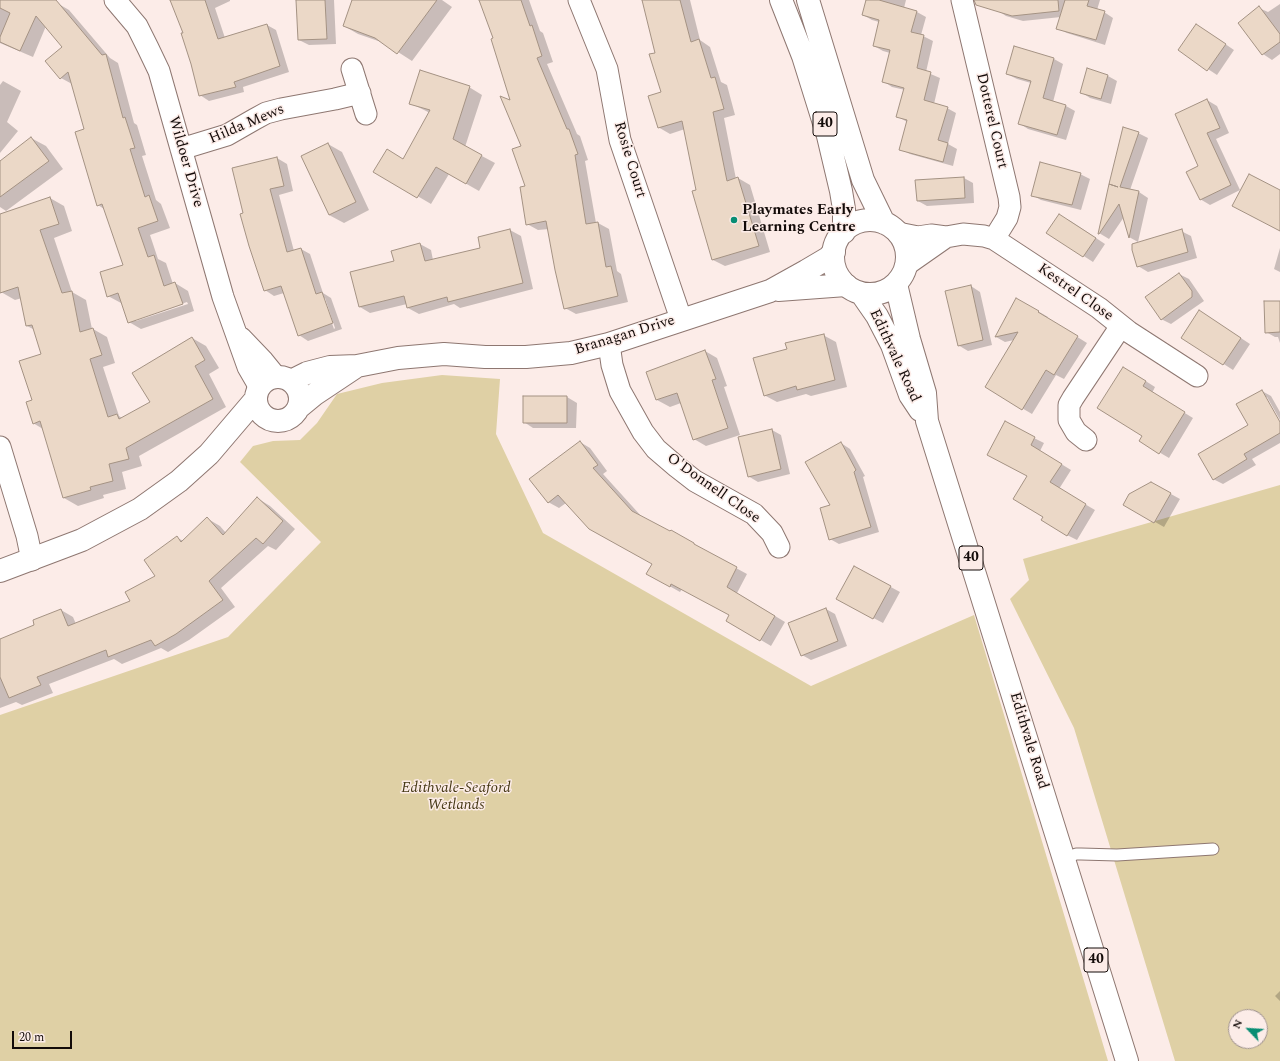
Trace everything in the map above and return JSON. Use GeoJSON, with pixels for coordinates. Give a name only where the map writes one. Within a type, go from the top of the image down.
{"type":"FeatureCollection","features":[{"type":"Feature","properties":{"kind":"main road","name":"40"},"geometry":{"type":"LineString","coordinates":[[782,0],[803,56],[828,136],[841,191],[844,209],[844,232],[839,238],[834,252],[834,264],[838,275],[854,289]]}},
{"type":"Feature","properties":{"kind":"main road","name":"40"},"geometry":{"type":"LineString","coordinates":[[808,0],[860,173],[870,196],[891,228],[904,242],[907,253],[906,265]]}},
{"type":"Feature","properties":{"kind":"main road"},"geometry":{"type":"LineString","coordinates":[[844,232],[852,225],[863,221],[874,220],[891,228]]}},
{"type":"Feature","properties":{"kind":"main road","name":"Branagan Drive"},"geometry":{"type":"LineString","coordinates":[[0,571],[82,540],[140,509],[179,481],[209,454],[269,392],[307,373],[330,367],[357,366],[398,358],[444,354],[485,357],[520,357],[571,353],[609,344],[770,290],[828,258],[834,252]]}},
{"type":"Feature","properties":{"kind":"main road"},"geometry":{"type":"LineString","coordinates":[[854,289],[870,294],[880,293],[896,284],[904,272],[906,265]]}},
{"type":"Feature","properties":{"kind":"main road","name":"Edithvale Road"},"geometry":{"type":"LineString","coordinates":[[896,284],[909,339],[925,393],[927,421],[1128,1061]]}},
{"type":"Feature","properties":{"kind":"main road","name":"Branagan Drive"},"geometry":{"type":"LineString","coordinates":[[770,290],[854,289]]}},
{"type":"Feature","properties":{"kind":"main road","name":"Edithvale Road"},"geometry":{"type":"LineString","coordinates":[[854,289],[877,316],[892,345],[910,395],[927,421]]}},
{"type":"Feature","properties":{"kind":"main road","name":"Branagan Drive"},"geometry":{"type":"LineString","coordinates":[[269,392],[269,420],[282,421],[289,419],[298,408],[315,394],[357,366]]}},
{"type":"Feature","properties":{"kind":"main road"},"geometry":{"type":"LineString","coordinates":[[269,392],[296,386],[300,400],[298,408]]}},
{"type":"Feature","properties":{"kind":"street","name":"Wildoer Drive"},"geometry":{"type":"LineString","coordinates":[[115,0],[137,26],[159,72],[223,297],[248,367],[269,392]]}},
{"type":"Feature","properties":{"kind":"street","name":"Rosie Court"},"geometry":{"type":"LineString","coordinates":[[579,0],[607,69],[620,140],[681,319]]}},
{"type":"Feature","properties":{"kind":"street","name":"Dotterel Court"},"geometry":{"type":"LineString","coordinates":[[962,0],[1009,197],[1009,212],[1007,218],[994,239]]}},
{"type":"Feature","properties":{"kind":"street"},"geometry":{"type":"LineString","coordinates":[[352,69],[366,114]]}},
{"type":"Feature","properties":{"kind":"street","name":"Hilda Mews"},"geometry":{"type":"LineString","coordinates":[[181,149],[227,135],[266,113],[360,93]]}},
{"type":"Feature","properties":{"kind":"street","name":"Kestrel Close"},"geometry":{"type":"LineString","coordinates":[[891,228],[918,236],[931,235],[946,237],[963,234],[994,239],[1103,311],[1121,326],[1196,376]]}},
{"type":"Feature","properties":{"kind":"street","name":"Kestrel Close"},"geometry":{"type":"LineString","coordinates":[[906,265],[946,237]]}},
{"type":"Feature","properties":{"kind":"street"},"geometry":{"type":"LineString","coordinates":[[1086,440],[1076,432],[1071,424],[1068,413],[1069,405],[1121,326]]}},
{"type":"Feature","properties":{"kind":"street","name":"O'Donnell Close"},"geometry":{"type":"LineString","coordinates":[[609,344],[612,365],[620,391],[643,432],[656,449],[696,481],[754,514],[772,533],[779,548]]}},
{"type":"Feature","properties":{"kind":"street"},"geometry":{"type":"LineString","coordinates":[[0,447],[27,536],[32,560]]}},
{"type":"Feature","properties":{"kind":"lane"},"geometry":{"type":"LineString","coordinates":[[1064,858],[1076,854],[1117,855],[1213,848]]}},
{"type":"Feature","properties":{"kind":"green space","name":"Edithvale-Seaford Wetlands"},"geometry":{"type":"Polygon","coordinates":[[[442,375],[500,379],[496,434],[543,533],[811,686],[974,615],[1108,1061],[0,1061],[0,715],[228,637],[321,542],[240,462],[253,446],[273,441],[300,440],[317,423],[337,394],[382,383],[442,375]]]}},
{"type":"Feature","properties":{"kind":"green space"},"geometry":{"type":"Polygon","coordinates":[[[1280,485],[1280,1061],[1175,1061],[1074,728],[1010,599],[1029,580],[1023,559],[1280,485]]]}},
{"type":"Feature","properties":{"kind":"building"},"geometry":{"type":"Polygon","coordinates":[[[0,0],[56,0],[102,55],[106,54],[123,118],[125,117],[135,148],[130,149],[145,197],[149,195],[158,221],[138,228],[148,257],[154,255],[164,286],[175,282],[183,304],[128,323],[118,293],[107,297],[100,272],[123,265],[102,204],[97,206],[75,132],[84,129],[68,72],[60,79],[45,61],[62,47],[36,16],[20,51],[0,42],[0,37],[10,13],[0,8],[0,0]]]}},
{"type":"Feature","properties":{"kind":"building"},"geometry":{"type":"Polygon","coordinates":[[[170,0],[205,0],[218,39],[267,24],[280,66],[234,82],[236,87],[199,96],[181,33],[183,33],[170,0]]]}},
{"type":"Feature","properties":{"kind":"building"},"geometry":{"type":"Polygon","coordinates":[[[296,0],[325,0],[327,39],[298,40],[296,0]]]}},
{"type":"Feature","properties":{"kind":"building"},"geometry":{"type":"Polygon","coordinates":[[[352,0],[437,0],[397,54],[375,38],[343,26],[352,0]]]}},
{"type":"Feature","properties":{"kind":"building"},"geometry":{"type":"Polygon","coordinates":[[[479,0],[521,0],[530,26],[532,25],[542,56],[537,58],[567,129],[569,129],[578,154],[575,155],[586,224],[598,222],[606,267],[611,266],[618,296],[564,309],[546,221],[526,225],[520,187],[525,186],[512,149],[521,146],[500,96],[510,100],[491,39],[493,38],[479,0]]]}},
{"type":"Feature","properties":{"kind":"building"},"geometry":{"type":"Polygon","coordinates":[[[642,0],[680,0],[691,42],[699,39],[711,78],[715,77],[724,109],[713,112],[727,181],[738,177],[759,246],[712,260],[692,191],[696,190],[682,121],[658,128],[648,96],[661,92],[649,54],[655,53],[642,0]]]}},
{"type":"Feature","properties":{"kind":"building"},"geometry":{"type":"Polygon","coordinates":[[[866,0],[879,0],[917,11],[911,32],[924,35],[917,68],[931,72],[924,100],[948,107],[938,140],[948,143],[943,162],[899,150],[907,120],[896,117],[904,88],[882,82],[890,50],[873,46],[879,20],[862,15],[866,0]]]}},
{"type":"Feature","properties":{"kind":"building"},"geometry":{"type":"Polygon","coordinates":[[[974,0],[1058,0],[1059,11],[1012,16],[976,5],[974,0]]]}},
{"type":"Feature","properties":{"kind":"building"},"geometry":{"type":"Polygon","coordinates":[[[1065,0],[1089,0],[1087,6],[1105,11],[1096,40],[1056,29],[1065,0]]]}},
{"type":"Feature","properties":{"kind":"building"},"geometry":{"type":"Polygon","coordinates":[[[1259,6],[1280,34],[1280,42],[1262,55],[1238,23],[1259,6]]]}},
{"type":"Feature","properties":{"kind":"building"},"geometry":{"type":"Polygon","coordinates":[[[1196,24],[1226,44],[1207,71],[1178,50],[1196,24]]]}},
{"type":"Feature","properties":{"kind":"building"},"geometry":{"type":"Polygon","coordinates":[[[1014,46],[1054,58],[1043,98],[1066,105],[1057,135],[1018,124],[1031,81],[1006,74],[1014,46]]]}},
{"type":"Feature","properties":{"kind":"building"},"geometry":{"type":"Polygon","coordinates":[[[1087,68],[1108,75],[1101,99],[1080,93],[1087,68]]]}},
{"type":"Feature","properties":{"kind":"building"},"geometry":{"type":"Polygon","coordinates":[[[420,70],[470,86],[453,139],[482,155],[466,184],[436,167],[417,198],[373,172],[387,149],[403,159],[430,110],[409,104],[420,70]]]}},
{"type":"Feature","properties":{"kind":"building"},"geometry":{"type":"Polygon","coordinates":[[[1207,99],[1220,128],[1207,133],[1231,185],[1200,200],[1186,172],[1198,166],[1175,114],[1207,99]]]}},
{"type":"Feature","properties":{"kind":"building"},"geometry":{"type":"Polygon","coordinates":[[[1123,127],[1139,132],[1120,187],[1139,191],[1129,238],[1119,204],[1098,234],[1123,127]]]}},
{"type":"Feature","properties":{"kind":"building"},"geometry":{"type":"Polygon","coordinates":[[[31,137],[49,161],[0,197],[0,161],[31,137]]]}},
{"type":"Feature","properties":{"kind":"building"},"geometry":{"type":"Polygon","coordinates":[[[328,143],[356,202],[329,215],[301,156],[328,143]]]}},
{"type":"Feature","properties":{"kind":"building"},"geometry":{"type":"Polygon","coordinates":[[[277,157],[284,186],[270,189],[287,252],[301,248],[316,294],[322,292],[333,323],[298,336],[281,286],[264,291],[240,214],[243,213],[232,168],[277,157]]]}},
{"type":"Feature","properties":{"kind":"building"},"geometry":{"type":"Polygon","coordinates":[[[1040,162],[1081,173],[1072,205],[1031,196],[1040,162]]]}},
{"type":"Feature","properties":{"kind":"building"},"geometry":{"type":"Polygon","coordinates":[[[1249,174],[1280,190],[1280,231],[1232,206],[1249,174]]]}},
{"type":"Feature","properties":{"kind":"building"},"geometry":{"type":"Polygon","coordinates":[[[964,177],[965,198],[917,201],[915,180],[964,177]]]}},
{"type":"Feature","properties":{"kind":"building"},"geometry":{"type":"Polygon","coordinates":[[[50,197],[59,224],[40,230],[62,293],[72,291],[80,332],[93,328],[102,355],[90,359],[108,417],[117,414],[119,419],[150,402],[132,373],[192,337],[205,360],[195,366],[213,399],[126,448],[129,459],[109,464],[113,481],[90,487],[91,490],[63,498],[40,421],[33,424],[26,402],[32,400],[19,361],[41,354],[32,325],[26,326],[18,287],[0,293],[0,214],[50,197]]]}},
{"type":"Feature","properties":{"kind":"building"},"geometry":{"type":"Polygon","coordinates":[[[1059,214],[1096,238],[1083,257],[1046,233],[1059,214]]]}},
{"type":"Feature","properties":{"kind":"building"},"geometry":{"type":"Polygon","coordinates":[[[510,229],[523,283],[448,302],[447,297],[407,308],[404,296],[359,307],[350,272],[394,261],[391,251],[420,243],[425,261],[480,248],[478,237],[510,229]]]}},
{"type":"Feature","properties":{"kind":"building"},"geometry":{"type":"Polygon","coordinates":[[[1182,229],[1188,252],[1137,267],[1132,250],[1132,244],[1182,229]]]}},
{"type":"Feature","properties":{"kind":"building"},"geometry":{"type":"Polygon","coordinates":[[[1179,273],[1192,291],[1192,297],[1161,320],[1145,297],[1179,273]]]}},
{"type":"Feature","properties":{"kind":"building"},"geometry":{"type":"Polygon","coordinates":[[[971,285],[983,340],[958,346],[945,291],[971,285]]]}},
{"type":"Feature","properties":{"kind":"building"},"geometry":{"type":"Polygon","coordinates":[[[1016,298],[1078,336],[1054,375],[1046,370],[1022,410],[985,387],[1018,332],[995,337],[1016,298]]]}},
{"type":"Feature","properties":{"kind":"building"},"geometry":{"type":"Polygon","coordinates":[[[1264,301],[1280,301],[1280,332],[1265,333],[1264,301]]]}},
{"type":"Feature","properties":{"kind":"building"},"geometry":{"type":"Polygon","coordinates":[[[1199,310],[1241,338],[1223,365],[1181,338],[1199,310]]]}},
{"type":"Feature","properties":{"kind":"building"},"geometry":{"type":"Polygon","coordinates":[[[824,334],[835,380],[797,390],[796,386],[764,396],[753,358],[787,349],[785,343],[824,334]]]}},
{"type":"Feature","properties":{"kind":"building"},"geometry":{"type":"Polygon","coordinates":[[[705,350],[716,379],[712,380],[728,428],[693,440],[677,393],[656,400],[646,372],[705,350]]]}},
{"type":"Feature","properties":{"kind":"building"},"geometry":{"type":"Polygon","coordinates":[[[1123,367],[1146,381],[1143,386],[1185,412],[1159,454],[1139,441],[1142,436],[1097,408],[1123,367]]]}},
{"type":"Feature","properties":{"kind":"building"},"geometry":{"type":"Polygon","coordinates":[[[1262,390],[1280,422],[1280,433],[1244,454],[1247,459],[1213,480],[1198,454],[1248,425],[1236,404],[1262,390]]]}},
{"type":"Feature","properties":{"kind":"building"},"geometry":{"type":"Polygon","coordinates":[[[523,396],[567,396],[567,423],[523,423],[523,396]]]}},
{"type":"Feature","properties":{"kind":"building"},"geometry":{"type":"Polygon","coordinates":[[[1005,421],[1035,437],[1031,445],[1062,464],[1050,482],[1086,504],[1067,536],[1041,520],[1043,517],[1013,499],[1027,476],[987,455],[1005,421]]]}},
{"type":"Feature","properties":{"kind":"building"},"geometry":{"type":"Polygon","coordinates":[[[772,429],[781,469],[748,477],[738,437],[772,429]]]}},
{"type":"Feature","properties":{"kind":"building"},"geometry":{"type":"Polygon","coordinates":[[[580,441],[598,465],[593,468],[632,511],[670,531],[671,530],[737,567],[727,587],[775,616],[760,641],[726,621],[729,615],[671,584],[670,587],[646,574],[652,564],[589,529],[558,495],[548,503],[529,479],[580,441]]]}},
{"type":"Feature","properties":{"kind":"building"},"geometry":{"type":"Polygon","coordinates":[[[841,442],[856,470],[854,472],[871,527],[829,540],[820,508],[830,505],[805,462],[841,442]]]}},
{"type":"Feature","properties":{"kind":"building"},"geometry":{"type":"Polygon","coordinates":[[[1151,482],[1171,493],[1154,523],[1123,505],[1129,494],[1151,482]]]}},
{"type":"Feature","properties":{"kind":"building"},"geometry":{"type":"Polygon","coordinates":[[[257,497],[283,521],[263,544],[256,538],[209,581],[223,600],[176,634],[155,646],[151,640],[108,657],[106,650],[37,677],[41,685],[9,698],[0,677],[0,639],[34,625],[33,620],[61,609],[68,626],[130,601],[125,592],[155,576],[144,560],[177,536],[181,542],[207,517],[223,535],[257,497]]]}},
{"type":"Feature","properties":{"kind":"building"},"geometry":{"type":"Polygon","coordinates":[[[854,566],[891,586],[873,619],[836,599],[854,566]]]}},
{"type":"Feature","properties":{"kind":"building"},"geometry":{"type":"Polygon","coordinates":[[[826,608],[838,641],[801,656],[788,623],[826,608]]]}},
{"type":"Feature","properties":{"kind":"place","name":"Playmates Early Learning Centre"},"geometry":{"type":"Point","coordinates":[734,220]}}]}
